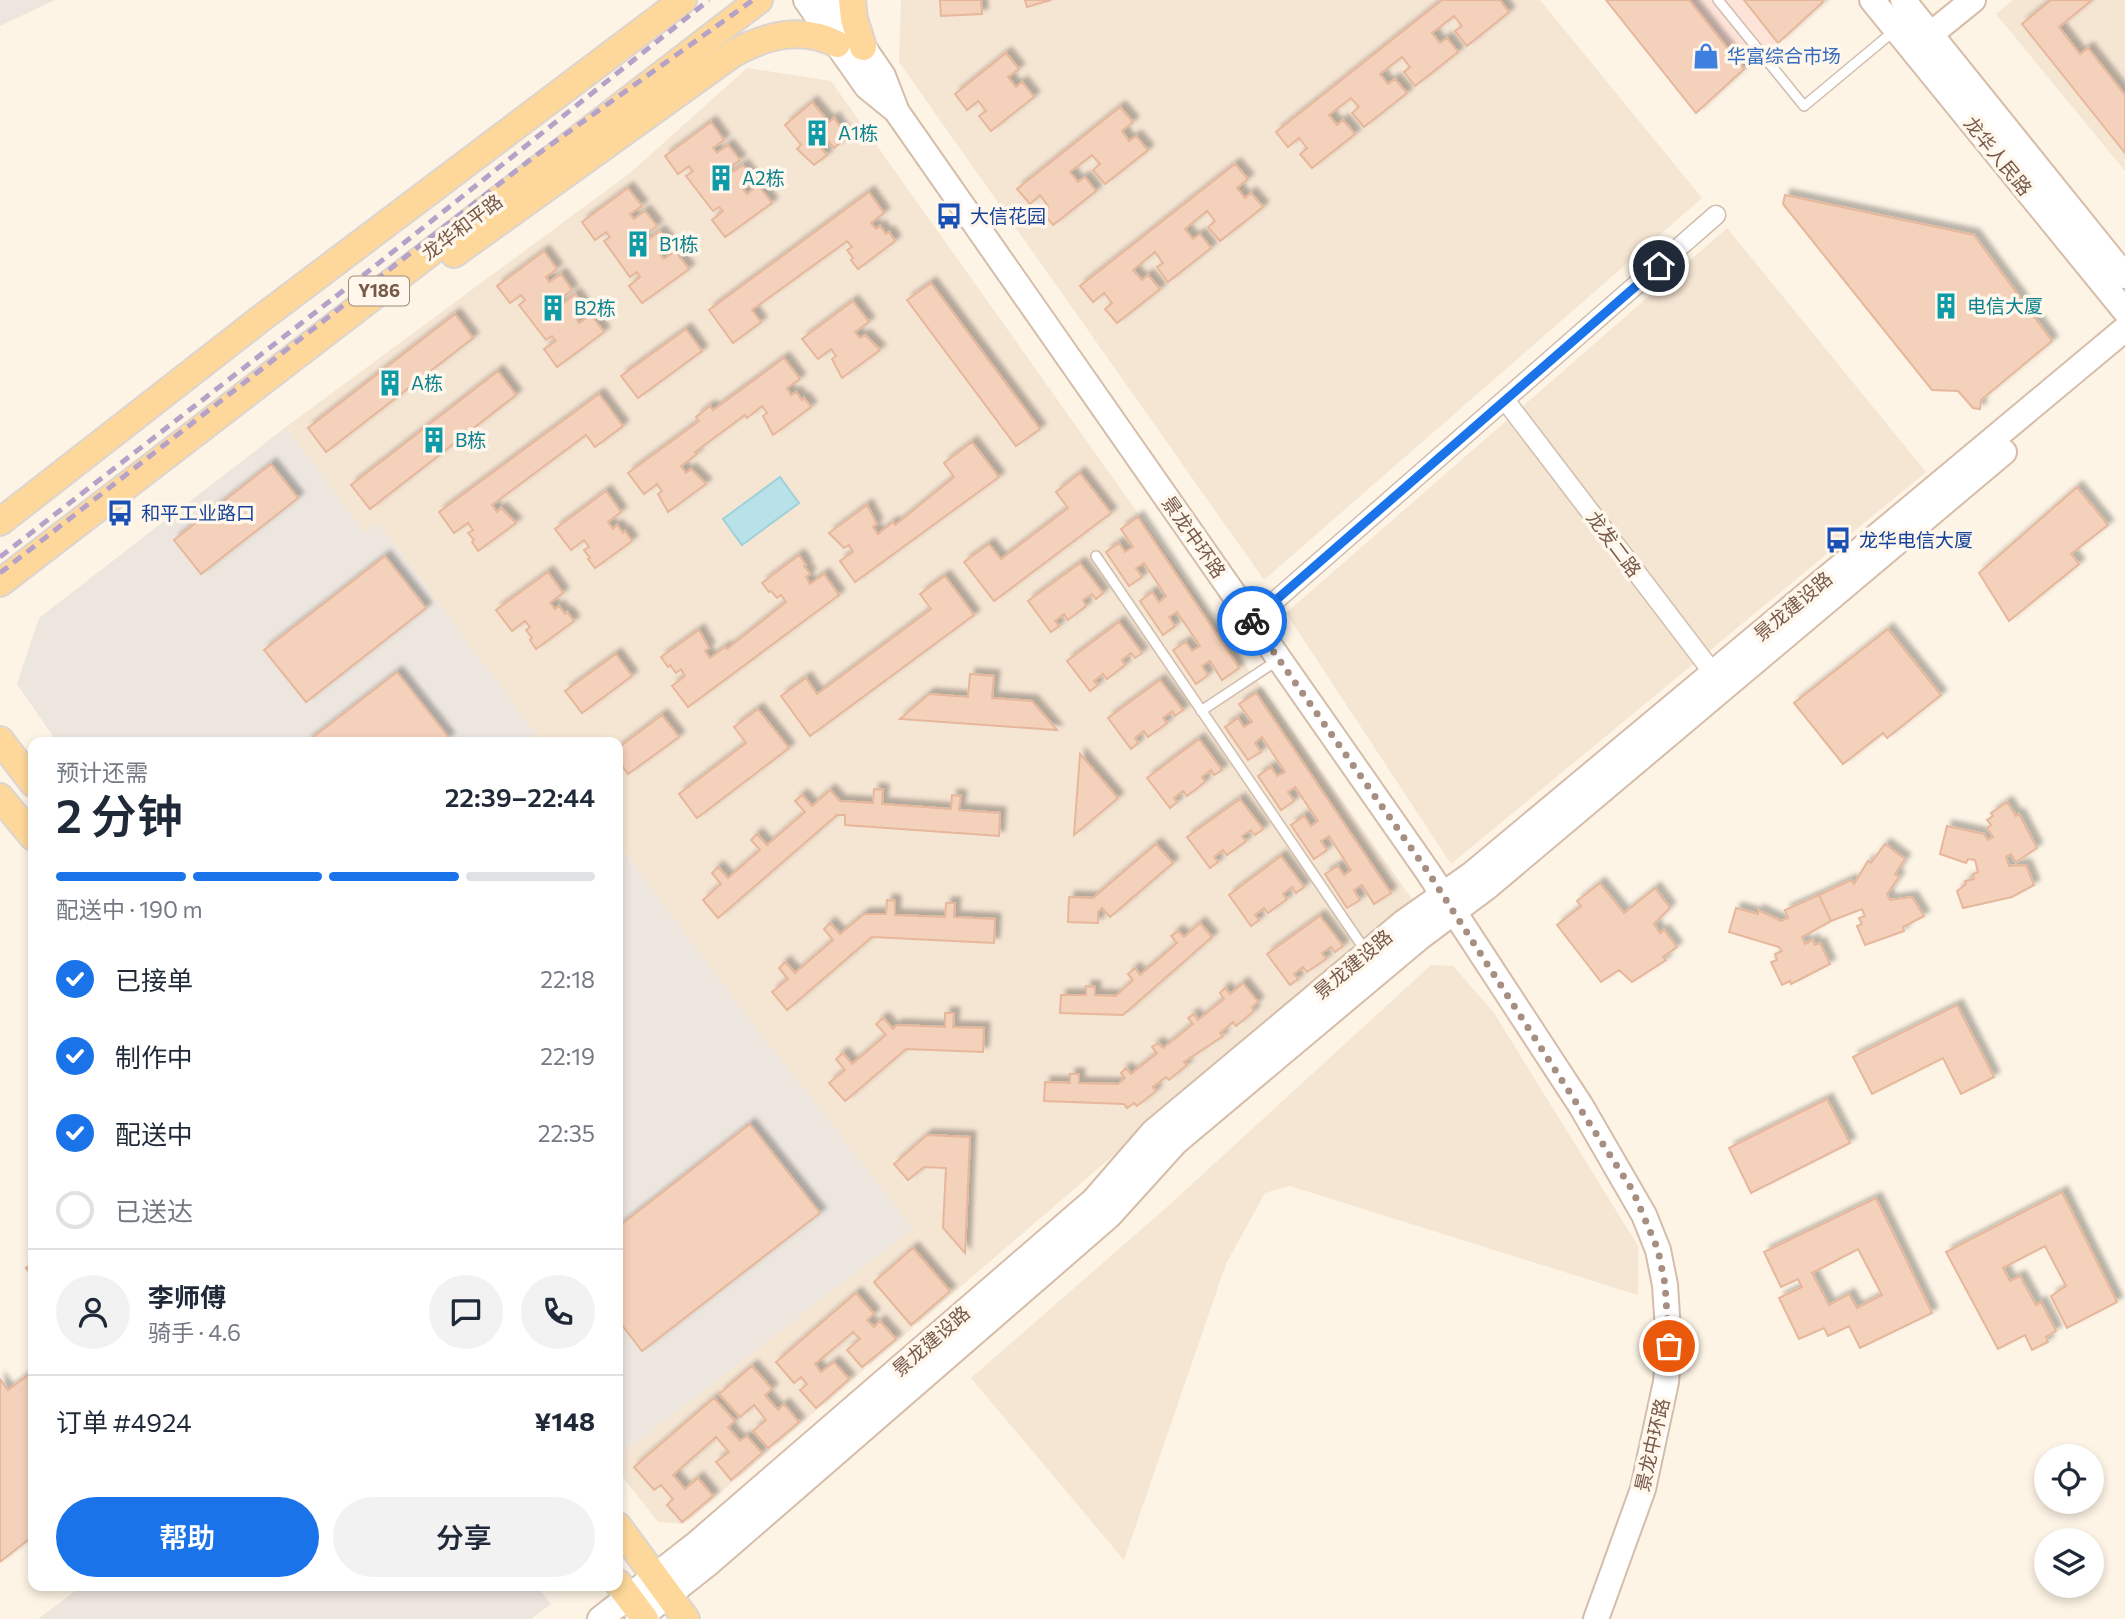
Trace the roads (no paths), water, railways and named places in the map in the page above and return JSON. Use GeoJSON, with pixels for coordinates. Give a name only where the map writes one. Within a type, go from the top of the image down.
{"type":"FeatureCollection","features":[{"type":"Feature","properties":{"kind":"main road","name":"Y186"},"geometry":{"type":"LineString","coordinates":[[3,519],[259,320],[683,0]]}},
{"type":"Feature","properties":{"kind":"main road","name":"龙华和平路"},"geometry":{"type":"LineString","coordinates":[[0,583],[759,0]]}},
{"type":"Feature","properties":{"kind":"main road","name":"景龙中环路"},"geometry":{"type":"LineString","coordinates":[[806,0],[867,87],[897,112]]}},
{"type":"Feature","properties":{"kind":"main road","name":"景龙中环路"},"geometry":{"type":"LineString","coordinates":[[831,0],[883,76],[897,112],[1279,659],[1447,905],[1581,1106],[1633,1191],[1658,1250],[1665,1284],[1669,1346],[1660,1417],[1630,1531],[1596,1619]]}},
{"type":"Feature","properties":{"kind":"main road"},"geometry":{"type":"LineString","coordinates":[[852,0],[854,19],[863,47]]}},
{"type":"Feature","properties":{"kind":"main road","name":"龙华人民路"},"geometry":{"type":"LineString","coordinates":[[1872,0],[2125,311]]}},
{"type":"Feature","properties":{"kind":"main road","name":"龙华人民路"},"geometry":{"type":"LineString","coordinates":[[1903,0],[2125,276]]}},
{"type":"Feature","properties":{"kind":"main road"},"geometry":{"type":"LineString","coordinates":[[1931,34],[1973,0]]}},
{"type":"Feature","properties":{"kind":"main road"},"geometry":{"type":"LineString","coordinates":[[363,303],[465,247],[734,53],[756,41],[775,35],[800,34],[825,38],[837,44]]}},
{"type":"Feature","properties":{"kind":"main road","name":"景龙建设路"},"geometry":{"type":"LineString","coordinates":[[1718,680],[2125,329]]}},
{"type":"Feature","properties":{"kind":"main road","name":"景龙建设路"},"geometry":{"type":"LineString","coordinates":[[600,1619],[634,1607],[662,1586],[1109,1216],[1176,1142],[1447,905],[1718,680],[2125,351]]}},
{"type":"Feature","properties":{"kind":"main road"},"geometry":{"type":"LineString","coordinates":[[0,740],[28,776]]}},
{"type":"Feature","properties":{"kind":"main road"},"geometry":{"type":"LineString","coordinates":[[0,797],[28,831]]}},
{"type":"Feature","properties":{"kind":"main road","name":"景龙建设路"},"geometry":{"type":"LineString","coordinates":[[662,1586],[1094,1200],[1153,1132],[1367,952],[1447,905]]}},
{"type":"Feature","properties":{"kind":"main road"},"geometry":{"type":"LineString","coordinates":[[623,1533],[686,1619]]}},
{"type":"Feature","properties":{"kind":"street"},"geometry":{"type":"LineString","coordinates":[[1252,621],[1716,215]]}},
{"type":"Feature","properties":{"kind":"street","name":"龙发二路"},"geometry":{"type":"LineString","coordinates":[[1505,400],[1718,680]]}},
{"type":"Feature","properties":{"kind":"lane"},"geometry":{"type":"LineString","coordinates":[[1718,0],[1804,106],[1895,29]]}},
{"type":"Feature","properties":{"kind":"lane"},"geometry":{"type":"LineString","coordinates":[[1096,556],[1367,952]]}},
{"type":"Feature","properties":{"kind":"lane"},"geometry":{"type":"LineString","coordinates":[[1201,711],[1279,659]]}},
{"type":"Feature","properties":{"kind":"water"},"geometry":{"type":"Polygon","coordinates":[[[780,477],[799,503],[742,545],[723,519],[780,477]]]}},
{"type":"Feature","properties":{"kind":"railway"},"geometry":{"type":"LineString","coordinates":[[0,557],[375,266],[709,0]]}},
{"type":"Feature","properties":{"kind":"railway"},"geometry":{"type":"LineString","coordinates":[[0,573],[535,156],[753,0]]}},
{"type":"Feature","properties":{"kind":"place","name":"华富综合市场"},"geometry":{"type":"Point","coordinates":[1706,56]}},
{"type":"Feature","properties":{"kind":"place","name":"A1栋"},"geometry":{"type":"Point","coordinates":[817,133]}},
{"type":"Feature","properties":{"kind":"place","name":"A2栋"},"geometry":{"type":"Point","coordinates":[721,178]}},
{"type":"Feature","properties":{"kind":"place","name":"大信花园"},"geometry":{"type":"Point","coordinates":[949,216]}},
{"type":"Feature","properties":{"kind":"place","name":"B1栋"},"geometry":{"type":"Point","coordinates":[638,244]}},
{"type":"Feature","properties":{"kind":"place","name":"电信大厦"},"geometry":{"type":"Point","coordinates":[1946,306]}},
{"type":"Feature","properties":{"kind":"place","name":"B2栋"},"geometry":{"type":"Point","coordinates":[553,308]}},
{"type":"Feature","properties":{"kind":"place","name":"A栋"},"geometry":{"type":"Point","coordinates":[390,383]}},
{"type":"Feature","properties":{"kind":"place","name":"B栋"},"geometry":{"type":"Point","coordinates":[434,440]}},
{"type":"Feature","properties":{"kind":"place","name":"和平工业路口"},"geometry":{"type":"Point","coordinates":[120,513]}},
{"type":"Feature","properties":{"kind":"place","name":"龙华电信大厦"},"geometry":{"type":"Point","coordinates":[1838,540]}}]}
